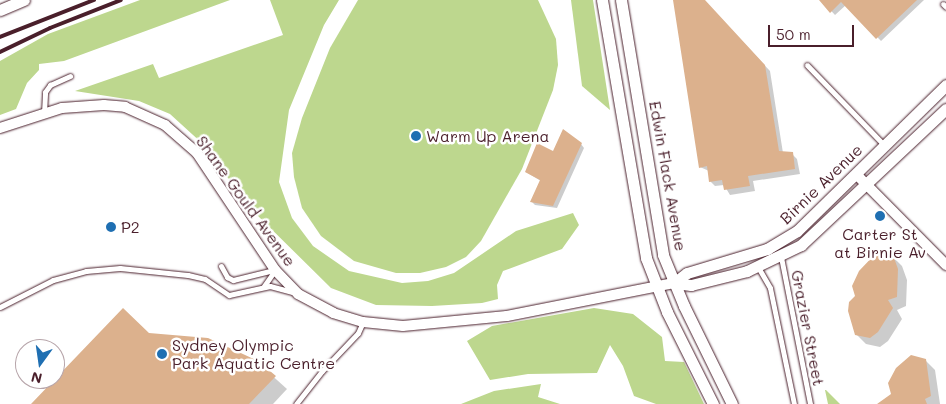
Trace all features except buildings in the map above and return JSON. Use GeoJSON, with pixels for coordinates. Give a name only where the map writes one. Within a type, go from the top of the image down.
{"type":"FeatureCollection","features":[{"type":"Feature","properties":{"kind":"street"},"geometry":{"type":"LineString","coordinates":[[0,10],[24,0]]}},
{"type":"Feature","properties":{"kind":"street"},"geometry":{"type":"LineString","coordinates":[[602,0],[638,221],[657,287],[713,404]]}},
{"type":"Feature","properties":{"kind":"street","name":"Edwin Flack Avenue"},"geometry":{"type":"LineString","coordinates":[[622,0],[663,255],[674,283],[732,404]]}},
{"type":"Feature","properties":{"kind":"street","name":"Birnie Avenue"},"geometry":{"type":"LineString","coordinates":[[674,283],[687,273],[767,249],[806,224],[946,85]]}},
{"type":"Feature","properties":{"kind":"street","name":"Shane Gould Avenue"},"geometry":{"type":"LineString","coordinates":[[0,128],[44,113],[104,104],[125,107],[165,125],[197,153],[275,270],[298,294],[333,313],[363,322],[403,326],[507,316],[674,283]]}},
{"type":"Feature","properties":{"kind":"street","name":"Birnie Avenue"},"geometry":{"type":"LineString","coordinates":[[674,283],[691,285],[758,267],[777,259],[811,238],[946,109]]}},
{"type":"Feature","properties":{"kind":"street"},"geometry":{"type":"LineString","coordinates":[[857,175],[946,264]]}},
{"type":"Feature","properties":{"kind":"street"},"geometry":{"type":"LineString","coordinates":[[767,249],[777,259]]}},
{"type":"Feature","properties":{"kind":"lane"},"geometry":{"type":"LineString","coordinates":[[806,65],[884,146]]}},
{"type":"Feature","properties":{"kind":"lane"},"geometry":{"type":"LineString","coordinates":[[44,113],[45,92],[50,85],[70,76]]}},
{"type":"Feature","properties":{"kind":"lane","name":"Grazier Street"},"geometry":{"type":"LineString","coordinates":[[777,259],[810,404]]}},
{"type":"Feature","properties":{"kind":"lane"},"geometry":{"type":"LineString","coordinates":[[222,266],[226,277],[233,280],[275,270]]}},
{"type":"Feature","properties":{"kind":"lane"},"geometry":{"type":"LineString","coordinates":[[758,267],[770,288],[794,404]]}},
{"type":"Feature","properties":{"kind":"lane"},"geometry":{"type":"LineString","coordinates":[[0,307],[53,280],[86,271],[120,268],[188,275],[205,280],[230,295],[263,287],[276,286],[298,294]]}},
{"type":"Feature","properties":{"kind":"lane"},"geometry":{"type":"LineString","coordinates":[[263,287],[275,270]]}},
{"type":"Feature","properties":{"kind":"lane"},"geometry":{"type":"LineString","coordinates":[[296,404],[322,370],[358,333],[363,322]]}},
{"type":"Feature","properties":{"kind":"green space"},"geometry":{"type":"Polygon","coordinates":[[[140,0],[230,0],[64,61],[39,64],[39,70],[27,83],[16,109],[0,115],[0,61],[48,34],[140,0]]]}},
{"type":"Feature","properties":{"kind":"green space"},"geometry":{"type":"Polygon","coordinates":[[[270,0],[339,0],[324,25],[289,110],[279,182],[292,218],[313,246],[349,271],[402,283],[428,281],[454,273],[516,231],[573,213],[579,225],[562,249],[503,271],[497,285],[498,299],[482,303],[432,306],[376,305],[331,288],[250,208],[204,145],[170,114],[139,101],[75,91],[153,64],[159,78],[283,35],[270,0]]]}},
{"type":"Feature","properties":{"kind":"green space","name":"Warm Up Arena"},"geometry":{"type":"Polygon","coordinates":[[[358,0],[538,0],[556,39],[558,65],[553,90],[522,169],[481,241],[466,257],[446,267],[420,273],[396,273],[354,261],[321,236],[302,208],[294,177],[292,153],[302,118],[330,48],[358,0]]]}},
{"type":"Feature","properties":{"kind":"green space"},"geometry":{"type":"Polygon","coordinates":[[[571,0],[593,0],[610,110],[582,86],[571,0]]]}},
{"type":"Feature","properties":{"kind":"green space"},"geometry":{"type":"Polygon","coordinates":[[[594,308],[633,314],[662,337],[665,361],[684,362],[704,404],[656,404],[634,396],[623,366],[610,345],[597,373],[528,374],[490,380],[467,341],[492,326],[594,308]]]}},
{"type":"Feature","properties":{"kind":"green space"},"geometry":{"type":"Polygon","coordinates":[[[541,384],[538,397],[560,404],[461,404],[494,391],[541,384]]]}},
{"type":"Feature","properties":{"kind":"green space"},"geometry":{"type":"Polygon","coordinates":[[[826,390],[840,404],[828,404],[826,390]]]}},
{"type":"Feature","properties":{"kind":"railway"},"geometry":{"type":"LineString","coordinates":[[0,37],[94,0]]}},
{"type":"Feature","properties":{"kind":"railway"},"geometry":{"type":"LineString","coordinates":[[0,52],[50,28],[121,0]]}},
{"type":"Feature","properties":{"kind":"place","name":"Warm Up Arena"},"geometry":{"type":"Point","coordinates":[416,136]}},
{"type":"Feature","properties":{"kind":"place","name":"Carter St at Birnie Av"},"geometry":{"type":"Point","coordinates":[880,216]}},
{"type":"Feature","properties":{"kind":"place","name":"P2"},"geometry":{"type":"Point","coordinates":[111,227]}},
{"type":"Feature","properties":{"kind":"place","name":"Sydney Olympic Park Aquatic Centre"},"geometry":{"type":"Point","coordinates":[162,354]}}]}
